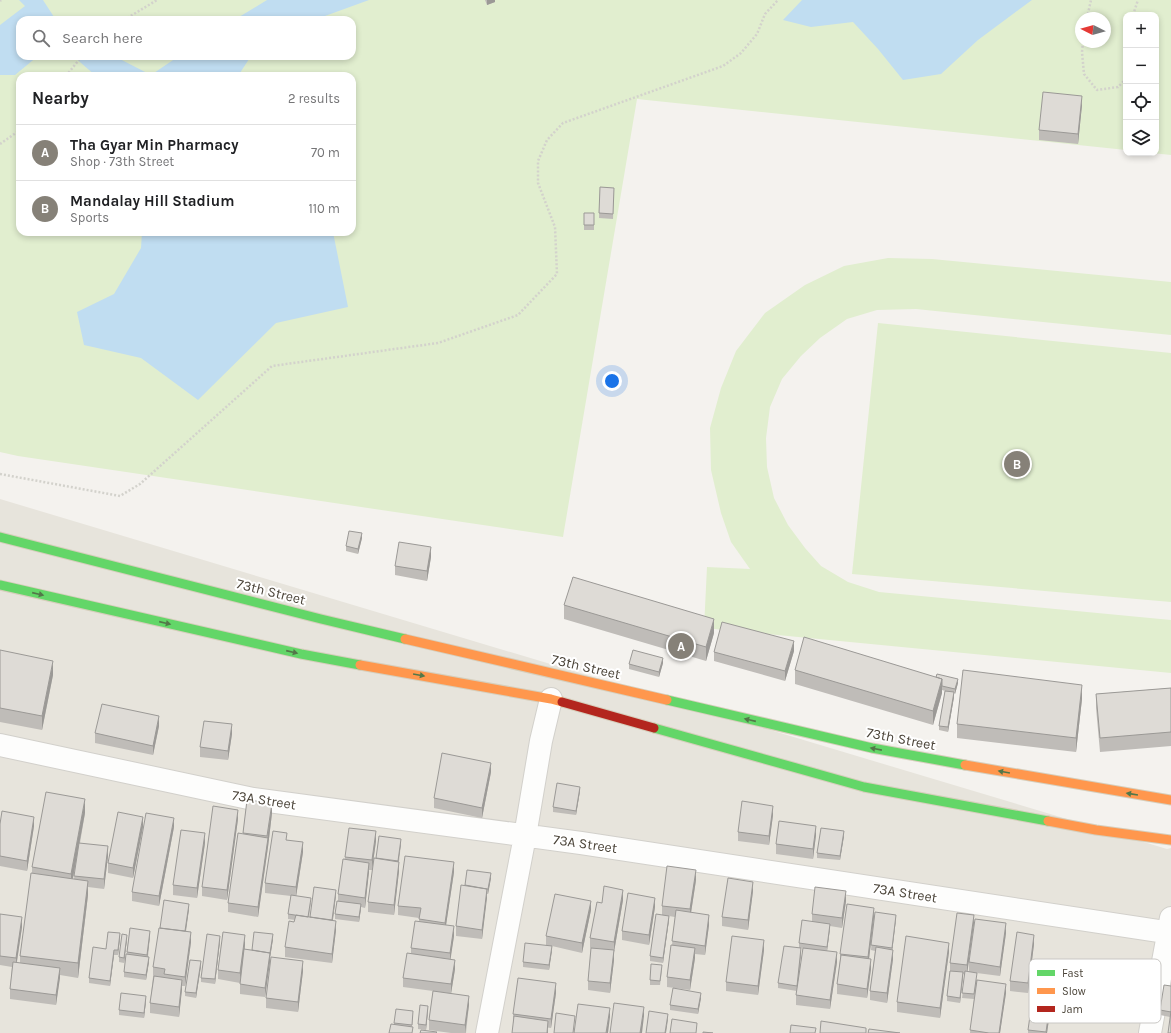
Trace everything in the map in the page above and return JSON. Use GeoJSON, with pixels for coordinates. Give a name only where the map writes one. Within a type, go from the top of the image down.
{"type":"FeatureCollection","features":[{"type":"Feature","properties":{"kind":"main road","name":"73th Street"},"geometry":{"type":"LineString","coordinates":[[0,537],[321,619],[872,748],[1171,800]]}},
{"type":"Feature","properties":{"kind":"main road"},"geometry":{"type":"LineString","coordinates":[[0,585],[301,654],[551,699],[864,787],[1096,830],[1171,840]]}},
{"type":"Feature","properties":{"kind":"street"},"geometry":{"type":"LineString","coordinates":[[487,1033],[525,836],[541,741],[551,699]]}},
{"type":"Feature","properties":{"kind":"street","name":"73A Street"},"geometry":{"type":"LineString","coordinates":[[0,745],[252,799],[525,836],[1170,928]]}},
{"type":"Feature","properties":{"kind":"street"},"geometry":{"type":"LineString","coordinates":[[1161,975],[1170,928]]}},
{"type":"Feature","properties":{"kind":"street"},"geometry":{"type":"LineString","coordinates":[[1150,1033],[1152,1023]]}},
{"type":"Feature","properties":{"kind":"path"},"geometry":{"type":"LineString","coordinates":[[131,16],[157,0]]}},
{"type":"Feature","properties":{"kind":"path"},"geometry":{"type":"LineString","coordinates":[[0,474],[120,496],[140,484],[272,366],[438,343],[518,315],[557,274],[555,228],[538,183],[538,161],[547,140],[563,123],[724,66],[741,53],[757,34],[766,14],[778,0]]}},
{"type":"Feature","properties":{"kind":"path"},"geometry":{"type":"LineString","coordinates":[[1088,12],[1091,0]]}},
{"type":"Feature","properties":{"kind":"path"},"geometry":{"type":"LineString","coordinates":[[1134,12],[1138,0]]}},
{"type":"Feature","properties":{"kind":"path"},"geometry":{"type":"LineString","coordinates":[[1082,48],[1084,74],[1097,90],[1118,87],[1123,82]]}},
{"type":"Feature","properties":{"kind":"path"},"geometry":{"type":"LineString","coordinates":[[69,72],[79,60]]}},
{"type":"Feature","properties":{"kind":"path"},"geometry":{"type":"LineString","coordinates":[[0,144],[16,133]]}},
{"type":"Feature","properties":{"kind":"shaded area"},"geometry":{"type":"Polygon","coordinates":[[[0,499],[1167,849],[1171,848],[1171,1033],[0,1033],[0,499]]]}},
{"type":"Feature","properties":{"kind":"green space"},"geometry":{"type":"Polygon","coordinates":[[[0,0],[1171,0],[1171,155],[1159,154],[1159,12],[1123,12],[1123,150],[637,99],[563,537],[18,456],[0,452],[0,0]]]}},
{"type":"Feature","properties":{"kind":"green space"},"geometry":{"type":"Polygon","coordinates":[[[888,258],[932,259],[1171,282],[1171,335],[916,309],[877,310],[847,319],[820,338],[801,356],[782,379],[770,407],[766,438],[767,467],[774,498],[788,525],[821,566],[848,582],[879,592],[1171,620],[1171,673],[704,628],[707,567],[750,569],[731,542],[721,513],[711,470],[710,428],[721,388],[736,351],[765,313],[805,285],[844,266],[888,258]]]}},
{"type":"Feature","properties":{"kind":"green space"},"geometry":{"type":"Polygon","coordinates":[[[878,323],[1171,353],[1171,602],[852,574],[878,323]]]}},
{"type":"Feature","properties":{"kind":"water"},"geometry":{"type":"Polygon","coordinates":[[[19,0],[43,0],[53,16],[16,16],[16,60],[33,60],[19,72],[16,72],[15,75],[0,75],[0,25],[25,6],[19,0]]]}},
{"type":"Feature","properties":{"kind":"water"},"geometry":{"type":"Polygon","coordinates":[[[267,0],[369,0],[325,16],[241,16],[267,0]]]}},
{"type":"Feature","properties":{"kind":"water"},"geometry":{"type":"Polygon","coordinates":[[[802,0],[1032,0],[978,40],[941,74],[903,80],[878,49],[853,22],[811,27],[783,20],[802,0]]]}},
{"type":"Feature","properties":{"kind":"water"},"geometry":{"type":"Polygon","coordinates":[[[78,60],[122,60],[145,72],[91,72],[78,60]]]}},
{"type":"Feature","properties":{"kind":"water"},"geometry":{"type":"Polygon","coordinates":[[[173,60],[248,60],[241,72],[155,72],[173,60]]]}},
{"type":"Feature","properties":{"kind":"water"},"geometry":{"type":"Polygon","coordinates":[[[142,236],[334,236],[348,307],[276,323],[198,400],[141,358],[84,345],[77,312],[114,294],[141,248],[142,236]]]}},
{"type":"Feature","properties":{"kind":"building"},"geometry":{"type":"Polygon","coordinates":[[[1043,92],[1082,96],[1078,134],[1039,130],[1043,92]]]}},
{"type":"Feature","properties":{"kind":"building"},"geometry":{"type":"Polygon","coordinates":[[[600,187],[614,188],[613,214],[599,213],[600,187]]]}},
{"type":"Feature","properties":{"kind":"building"},"geometry":{"type":"Polygon","coordinates":[[[584,213],[594,213],[594,225],[584,225],[584,213]]]}},
{"type":"Feature","properties":{"kind":"building"},"geometry":{"type":"Polygon","coordinates":[[[349,531],[362,533],[358,549],[346,546],[349,531]]]}},
{"type":"Feature","properties":{"kind":"building"},"geometry":{"type":"Polygon","coordinates":[[[399,542],[431,547],[427,571],[395,566],[399,542]]]}},
{"type":"Feature","properties":{"kind":"building"},"geometry":{"type":"Polygon","coordinates":[[[573,577],[714,619],[706,647],[564,605],[573,577]]]}},
{"type":"Feature","properties":{"kind":"building"},"geometry":{"type":"Polygon","coordinates":[[[722,622],[794,641],[785,671],[714,652],[722,622]]]}},
{"type":"Feature","properties":{"kind":"building"},"geometry":{"type":"Polygon","coordinates":[[[804,637],[942,679],[933,711],[795,670],[804,637]]]}},
{"type":"Feature","properties":{"kind":"building"},"geometry":{"type":"Polygon","coordinates":[[[0,650],[53,661],[42,716],[0,708],[0,650]]]}},
{"type":"Feature","properties":{"kind":"building"},"geometry":{"type":"Polygon","coordinates":[[[633,650],[663,658],[659,672],[629,664],[633,650]]]}},
{"type":"Feature","properties":{"kind":"building"},"geometry":{"type":"Polygon","coordinates":[[[963,670],[1082,685],[1076,738],[957,724],[963,670]]]}},
{"type":"Feature","properties":{"kind":"building"},"geometry":{"type":"Polygon","coordinates":[[[937,674],[958,679],[955,689],[942,686],[942,679],[936,677],[937,674]]]}},
{"type":"Feature","properties":{"kind":"building"},"geometry":{"type":"Polygon","coordinates":[[[1171,688],[1171,732],[1100,738],[1096,694],[1171,688]]]}},
{"type":"Feature","properties":{"kind":"building"},"geometry":{"type":"Polygon","coordinates":[[[945,691],[954,692],[948,727],[939,726],[945,691]]]}},
{"type":"Feature","properties":{"kind":"building"},"geometry":{"type":"Polygon","coordinates":[[[102,704],[159,716],[153,746],[95,733],[102,704]]]}},
{"type":"Feature","properties":{"kind":"building"},"geometry":{"type":"Polygon","coordinates":[[[204,721],[232,724],[228,751],[200,747],[204,721]]]}},
{"type":"Feature","properties":{"kind":"building"},"geometry":{"type":"Polygon","coordinates":[[[442,753],[491,763],[482,808],[434,798],[442,753]]]}},
{"type":"Feature","properties":{"kind":"building"},"geometry":{"type":"Polygon","coordinates":[[[557,783],[580,787],[576,811],[553,807],[557,783]]]}},
{"type":"Feature","properties":{"kind":"building"},"geometry":{"type":"Polygon","coordinates":[[[46,792],[85,799],[71,874],[32,867],[46,792]]]}},
{"type":"Feature","properties":{"kind":"building"},"geometry":{"type":"Polygon","coordinates":[[[247,800],[272,803],[267,836],[243,833],[247,800]]]}},
{"type":"Feature","properties":{"kind":"building"},"geometry":{"type":"Polygon","coordinates":[[[742,801],[773,806],[769,836],[738,832],[742,801]]]}},
{"type":"Feature","properties":{"kind":"building"},"geometry":{"type":"Polygon","coordinates":[[[213,806],[238,810],[227,890],[202,887],[213,806]]]}},
{"type":"Feature","properties":{"kind":"building"},"geometry":{"type":"Polygon","coordinates":[[[2,811],[34,817],[27,861],[0,856],[0,824],[2,811]]]}},
{"type":"Feature","properties":{"kind":"building"},"geometry":{"type":"Polygon","coordinates":[[[118,812],[143,817],[133,868],[108,863],[118,812]]]}},
{"type":"Feature","properties":{"kind":"building"},"geometry":{"type":"Polygon","coordinates":[[[146,813],[174,818],[159,896],[132,892],[146,813]]]}},
{"type":"Feature","properties":{"kind":"building"},"geometry":{"type":"Polygon","coordinates":[[[779,821],[816,826],[813,849],[776,844],[779,821]]]}},
{"type":"Feature","properties":{"kind":"building"},"geometry":{"type":"Polygon","coordinates":[[[349,828],[376,831],[372,860],[345,857],[349,828]]]}},
{"type":"Feature","properties":{"kind":"building"},"geometry":{"type":"Polygon","coordinates":[[[821,828],[844,831],[840,856],[817,853],[821,828]]]}},
{"type":"Feature","properties":{"kind":"building"},"geometry":{"type":"Polygon","coordinates":[[[181,830],[205,833],[197,888],[173,885],[181,830]]]}},
{"type":"Feature","properties":{"kind":"building"},"geometry":{"type":"Polygon","coordinates":[[[273,831],[287,833],[286,840],[303,842],[296,887],[265,883],[273,831]]]}},
{"type":"Feature","properties":{"kind":"building"},"geometry":{"type":"Polygon","coordinates":[[[238,833],[268,838],[258,907],[228,903],[238,833]]]}},
{"type":"Feature","properties":{"kind":"building"},"geometry":{"type":"Polygon","coordinates":[[[379,836],[401,839],[398,861],[376,858],[379,836]]]}},
{"type":"Feature","properties":{"kind":"building"},"geometry":{"type":"Polygon","coordinates":[[[79,843],[108,846],[104,879],[74,876],[79,843]]]}},
{"type":"Feature","properties":{"kind":"building"},"geometry":{"type":"Polygon","coordinates":[[[405,856],[454,862],[445,923],[419,919],[421,908],[398,906],[405,856]]]}},
{"type":"Feature","properties":{"kind":"building"},"geometry":{"type":"Polygon","coordinates":[[[374,858],[399,862],[394,905],[368,902],[374,858]]]}},
{"type":"Feature","properties":{"kind":"building"},"geometry":{"type":"Polygon","coordinates":[[[343,859],[369,863],[365,898],[338,894],[343,859]]]}},
{"type":"Feature","properties":{"kind":"building"},"geometry":{"type":"Polygon","coordinates":[[[667,866],[696,870],[690,909],[662,906],[667,866]]]}},
{"type":"Feature","properties":{"kind":"building"},"geometry":{"type":"Polygon","coordinates":[[[467,870],[491,873],[488,889],[465,885],[467,870]]]}},
{"type":"Feature","properties":{"kind":"building"},"geometry":{"type":"Polygon","coordinates":[[[31,873],[88,881],[78,963],[20,956],[31,873]]]}},
{"type":"Feature","properties":{"kind":"building"},"geometry":{"type":"Polygon","coordinates":[[[728,878],[753,882],[748,920],[722,917],[728,878]]]}},
{"type":"Feature","properties":{"kind":"building"},"geometry":{"type":"Polygon","coordinates":[[[461,885],[487,889],[482,930],[456,926],[461,885]]]}},
{"type":"Feature","properties":{"kind":"building"},"geometry":{"type":"Polygon","coordinates":[[[604,886],[623,890],[614,942],[590,938],[597,902],[602,903],[604,886]]]}},
{"type":"Feature","properties":{"kind":"building"},"geometry":{"type":"Polygon","coordinates":[[[314,887],[336,890],[332,920],[310,917],[314,887]]]}},
{"type":"Feature","properties":{"kind":"building"},"geometry":{"type":"Polygon","coordinates":[[[815,887],[846,891],[842,918],[812,914],[815,887]]]}},
{"type":"Feature","properties":{"kind":"building"},"geometry":{"type":"Polygon","coordinates":[[[628,893],[655,898],[649,935],[622,931],[628,893]]]}},
{"type":"Feature","properties":{"kind":"building"},"geometry":{"type":"Polygon","coordinates":[[[555,894],[591,901],[582,943],[546,936],[555,894]]]}},
{"type":"Feature","properties":{"kind":"building"},"geometry":{"type":"Polygon","coordinates":[[[291,895],[311,898],[308,917],[288,914],[291,895]]]}},
{"type":"Feature","properties":{"kind":"building"},"geometry":{"type":"Polygon","coordinates":[[[164,900],[189,904],[185,931],[160,928],[164,900]]]}},
{"type":"Feature","properties":{"kind":"building"},"geometry":{"type":"Polygon","coordinates":[[[337,901],[361,904],[359,917],[335,914],[337,901]]]}},
{"type":"Feature","properties":{"kind":"building"},"geometry":{"type":"Polygon","coordinates":[[[847,904],[874,908],[868,957],[840,954],[847,904]]]}},
{"type":"Feature","properties":{"kind":"building"},"geometry":{"type":"Polygon","coordinates":[[[676,910],[709,915],[705,946],[672,941],[676,910]]]}},
{"type":"Feature","properties":{"kind":"building"},"geometry":{"type":"Polygon","coordinates":[[[875,912],[896,915],[892,948],[871,945],[875,912]]]}},
{"type":"Feature","properties":{"kind":"building"},"geometry":{"type":"Polygon","coordinates":[[[957,913],[974,915],[967,965],[950,963],[957,913]]]}},
{"type":"Feature","properties":{"kind":"building"},"geometry":{"type":"Polygon","coordinates":[[[0,914],[22,917],[16,958],[0,956],[0,914]]]}},
{"type":"Feature","properties":{"kind":"building"},"geometry":{"type":"Polygon","coordinates":[[[656,914],[669,916],[663,958],[650,956],[656,914]]]}},
{"type":"Feature","properties":{"kind":"building"},"geometry":{"type":"Polygon","coordinates":[[[296,915],[336,921],[332,954],[285,947],[289,921],[294,922],[296,915]]]}},
{"type":"Feature","properties":{"kind":"building"},"geometry":{"type":"Polygon","coordinates":[[[975,919],[1006,923],[1000,967],[969,962],[975,919]]]}},
{"type":"Feature","properties":{"kind":"building"},"geometry":{"type":"Polygon","coordinates":[[[802,920],[830,924],[827,947],[799,943],[802,920]]]}},
{"type":"Feature","properties":{"kind":"building"},"geometry":{"type":"Polygon","coordinates":[[[415,921],[454,926],[450,953],[411,948],[415,921]]]}},
{"type":"Feature","properties":{"kind":"building"},"geometry":{"type":"Polygon","coordinates":[[[130,928],[150,931],[147,955],[127,952],[130,928]]]}},
{"type":"Feature","properties":{"kind":"building"},"geometry":{"type":"Polygon","coordinates":[[[159,928],[191,932],[185,977],[164,974],[165,969],[153,967],[159,928]]]}},
{"type":"Feature","properties":{"kind":"building"},"geometry":{"type":"Polygon","coordinates":[[[108,932],[120,933],[118,950],[114,950],[110,981],[89,978],[93,947],[106,949],[108,932]]]}},
{"type":"Feature","properties":{"kind":"building"},"geometry":{"type":"Polygon","coordinates":[[[223,932],[245,935],[240,973],[218,970],[223,932]]]}},
{"type":"Feature","properties":{"kind":"building"},"geometry":{"type":"Polygon","coordinates":[[[254,932],[273,934],[270,953],[252,950],[254,932]]]}},
{"type":"Feature","properties":{"kind":"building"},"geometry":{"type":"Polygon","coordinates":[[[1017,932],[1034,935],[1031,959],[1029,959],[1028,983],[1010,981],[1017,932]]]}},
{"type":"Feature","properties":{"kind":"building"},"geometry":{"type":"Polygon","coordinates":[[[122,934],[127,935],[124,958],[119,957],[122,934]]]}},
{"type":"Feature","properties":{"kind":"building"},"geometry":{"type":"Polygon","coordinates":[[[207,934],[220,936],[215,979],[201,978],[207,934]]]}},
{"type":"Feature","properties":{"kind":"building"},"geometry":{"type":"Polygon","coordinates":[[[732,936],[764,940],[758,986],[726,982],[732,936]]]}},
{"type":"Feature","properties":{"kind":"building"},"geometry":{"type":"Polygon","coordinates":[[[906,936],[949,943],[940,1008],[897,1002],[906,936]]]}},
{"type":"Feature","properties":{"kind":"building"},"geometry":{"type":"Polygon","coordinates":[[[525,943],[552,946],[549,965],[523,962],[525,943]]]}},
{"type":"Feature","properties":{"kind":"building"},"geometry":{"type":"Polygon","coordinates":[[[671,945],[695,948],[690,980],[667,977],[671,945]]]}},
{"type":"Feature","properties":{"kind":"building"},"geometry":{"type":"Polygon","coordinates":[[[784,946],[801,948],[797,986],[778,983],[784,946]]]}},
{"type":"Feature","properties":{"kind":"building"},"geometry":{"type":"Polygon","coordinates":[[[876,947],[893,950],[887,993],[870,991],[876,947]]]}},
{"type":"Feature","properties":{"kind":"building"},"geometry":{"type":"Polygon","coordinates":[[[591,948],[614,950],[610,983],[588,981],[591,948]]]}},
{"type":"Feature","properties":{"kind":"building"},"geometry":{"type":"Polygon","coordinates":[[[803,948],[837,952],[830,1000],[796,995],[803,948]]]}},
{"type":"Feature","properties":{"kind":"building"},"geometry":{"type":"Polygon","coordinates":[[[244,949],[270,953],[265,988],[240,984],[244,949]]]}},
{"type":"Feature","properties":{"kind":"building"},"geometry":{"type":"Polygon","coordinates":[[[407,953],[455,960],[451,984],[403,978],[407,953]]]}},
{"type":"Feature","properties":{"kind":"building"},"geometry":{"type":"Polygon","coordinates":[[[126,954],[149,957],[146,975],[124,972],[126,954]]]}},
{"type":"Feature","properties":{"kind":"building"},"geometry":{"type":"Polygon","coordinates":[[[841,955],[871,959],[867,989],[837,984],[841,955]]]}},
{"type":"Feature","properties":{"kind":"building"},"geometry":{"type":"Polygon","coordinates":[[[271,957],[303,961],[298,1002],[266,998],[271,957]]]}},
{"type":"Feature","properties":{"kind":"building"},"geometry":{"type":"Polygon","coordinates":[[[190,960],[201,961],[196,993],[185,992],[190,960]]]}},
{"type":"Feature","properties":{"kind":"building"},"geometry":{"type":"Polygon","coordinates":[[[13,962],[60,968],[56,995],[10,989],[13,962]]]}},
{"type":"Feature","properties":{"kind":"building"},"geometry":{"type":"Polygon","coordinates":[[[651,964],[662,965],[660,981],[650,980],[651,964]]]}},
{"type":"Feature","properties":{"kind":"building"},"geometry":{"type":"Polygon","coordinates":[[[950,971],[963,972],[960,998],[947,996],[950,971]]]}},
{"type":"Feature","properties":{"kind":"building"},"geometry":{"type":"Polygon","coordinates":[[[965,971],[977,973],[974,994],[962,993],[965,971]]]}},
{"type":"Feature","properties":{"kind":"building"},"geometry":{"type":"Polygon","coordinates":[[[154,976],[182,980],[179,1007],[150,1003],[154,976]]]}},
{"type":"Feature","properties":{"kind":"building"},"geometry":{"type":"Polygon","coordinates":[[[518,978],[556,983],[551,1019],[513,1014],[518,978]]]}},
{"type":"Feature","properties":{"kind":"building"},"geometry":{"type":"Polygon","coordinates":[[[977,980],[1006,984],[999,1033],[970,1030],[977,980]]]}},
{"type":"Feature","properties":{"kind":"building"},"geometry":{"type":"Polygon","coordinates":[[[1164,985],[1171,986],[1171,1012],[1161,1010],[1164,985]]]}},
{"type":"Feature","properties":{"kind":"building"},"geometry":{"type":"Polygon","coordinates":[[[673,988],[701,993],[698,1009],[670,1005],[673,988]]]}},
{"type":"Feature","properties":{"kind":"building"},"geometry":{"type":"Polygon","coordinates":[[[433,991],[469,996],[465,1025],[429,1020],[433,991]]]}},
{"type":"Feature","properties":{"kind":"building"},"geometry":{"type":"Polygon","coordinates":[[[121,993],[146,996],[144,1013],[119,1010],[121,993]]]}},
{"type":"Feature","properties":{"kind":"building"},"geometry":{"type":"Polygon","coordinates":[[[614,1003],[644,1007],[640,1033],[610,1033],[614,1003]]]}},
{"type":"Feature","properties":{"kind":"building"},"geometry":{"type":"Polygon","coordinates":[[[578,1004],[610,1008],[606,1033],[574,1033],[578,1004]]]}},
{"type":"Feature","properties":{"kind":"building"},"geometry":{"type":"Polygon","coordinates":[[[420,1005],[428,1006],[426,1025],[418,1024],[420,1005]]]}},
{"type":"Feature","properties":{"kind":"building"},"geometry":{"type":"Polygon","coordinates":[[[396,1009],[413,1011],[412,1025],[394,1023],[396,1009]]]}},
{"type":"Feature","properties":{"kind":"building"},"geometry":{"type":"Polygon","coordinates":[[[649,1011],[668,1014],[665,1033],[646,1033],[649,1011]]]}},
{"type":"Feature","properties":{"kind":"building"},"geometry":{"type":"Polygon","coordinates":[[[1171,1011],[1171,1033],[1168,1033],[1171,1011]]]}},
{"type":"Feature","properties":{"kind":"building"},"geometry":{"type":"Polygon","coordinates":[[[556,1013],[575,1016],[573,1033],[554,1033],[556,1013]]]}},
{"type":"Feature","properties":{"kind":"building"},"geometry":{"type":"Polygon","coordinates":[[[514,1016],[548,1021],[547,1033],[512,1033],[514,1016]]]}},
{"type":"Feature","properties":{"kind":"building"},"geometry":{"type":"Polygon","coordinates":[[[672,1019],[697,1023],[696,1033],[670,1033],[672,1019]]]}},
{"type":"Feature","properties":{"kind":"building"},"geometry":{"type":"Polygon","coordinates":[[[821,1021],[866,1028],[866,1033],[820,1033],[821,1021]]]}},
{"type":"Feature","properties":{"kind":"building"},"geometry":{"type":"Polygon","coordinates":[[[1029,1023],[1047,1023],[1046,1032],[1028,1030],[1029,1023]]]}},
{"type":"Feature","properties":{"kind":"building"},"geometry":{"type":"Polygon","coordinates":[[[391,1024],[413,1027],[412,1033],[389,1033],[391,1024]]]}},
{"type":"Feature","properties":{"kind":"building"},"geometry":{"type":"Polygon","coordinates":[[[791,1025],[816,1028],[815,1033],[790,1033],[791,1025]]]}},
{"type":"Feature","properties":{"kind":"building"},"geometry":{"type":"Polygon","coordinates":[[[869,1029],[900,1033],[868,1033],[869,1029]]]}},
{"type":"Feature","properties":{"kind":"building"},"geometry":{"type":"Polygon","coordinates":[[[421,1030],[437,1032],[420,1033],[421,1030]]]}},
{"type":"Feature","properties":{"kind":"traffic: fast"},"geometry":{"type":"LineString","coordinates":[[0,537],[405,639]]}},
{"type":"Feature","properties":{"kind":"traffic: fast"},"geometry":{"type":"LineString","coordinates":[[0,585],[301,654],[360,665]]}},
{"type":"Feature","properties":{"kind":"traffic: fast"},"geometry":{"type":"LineString","coordinates":[[667,700],[872,748],[965,765]]}},
{"type":"Feature","properties":{"kind":"traffic: fast"},"geometry":{"type":"LineString","coordinates":[[654,728],[864,787],[1048,821]]}},
{"type":"Feature","properties":{"kind":"traffic: slow"},"geometry":{"type":"LineString","coordinates":[[405,639],[667,700]]}},
{"type":"Feature","properties":{"kind":"traffic: slow"},"geometry":{"type":"LineString","coordinates":[[360,665],[562,702]]}},
{"type":"Feature","properties":{"kind":"traffic: slow"},"geometry":{"type":"LineString","coordinates":[[965,765],[1171,800]]}},
{"type":"Feature","properties":{"kind":"traffic: slow"},"geometry":{"type":"LineString","coordinates":[[1048,821],[1096,830],[1171,840]]}},
{"type":"Feature","properties":{"kind":"traffic: jam"},"geometry":{"type":"LineString","coordinates":[[562,702],[654,728]]}},
{"type":"Feature","properties":{"kind":"place","name":"Mandalay Hill Stadium"},"geometry":{"type":"Point","coordinates":[1017,464]}},
{"type":"Feature","properties":{"kind":"place","name":"Tha Gyar Min Pharmacy"},"geometry":{"type":"Point","coordinates":[681,646]}}]}
